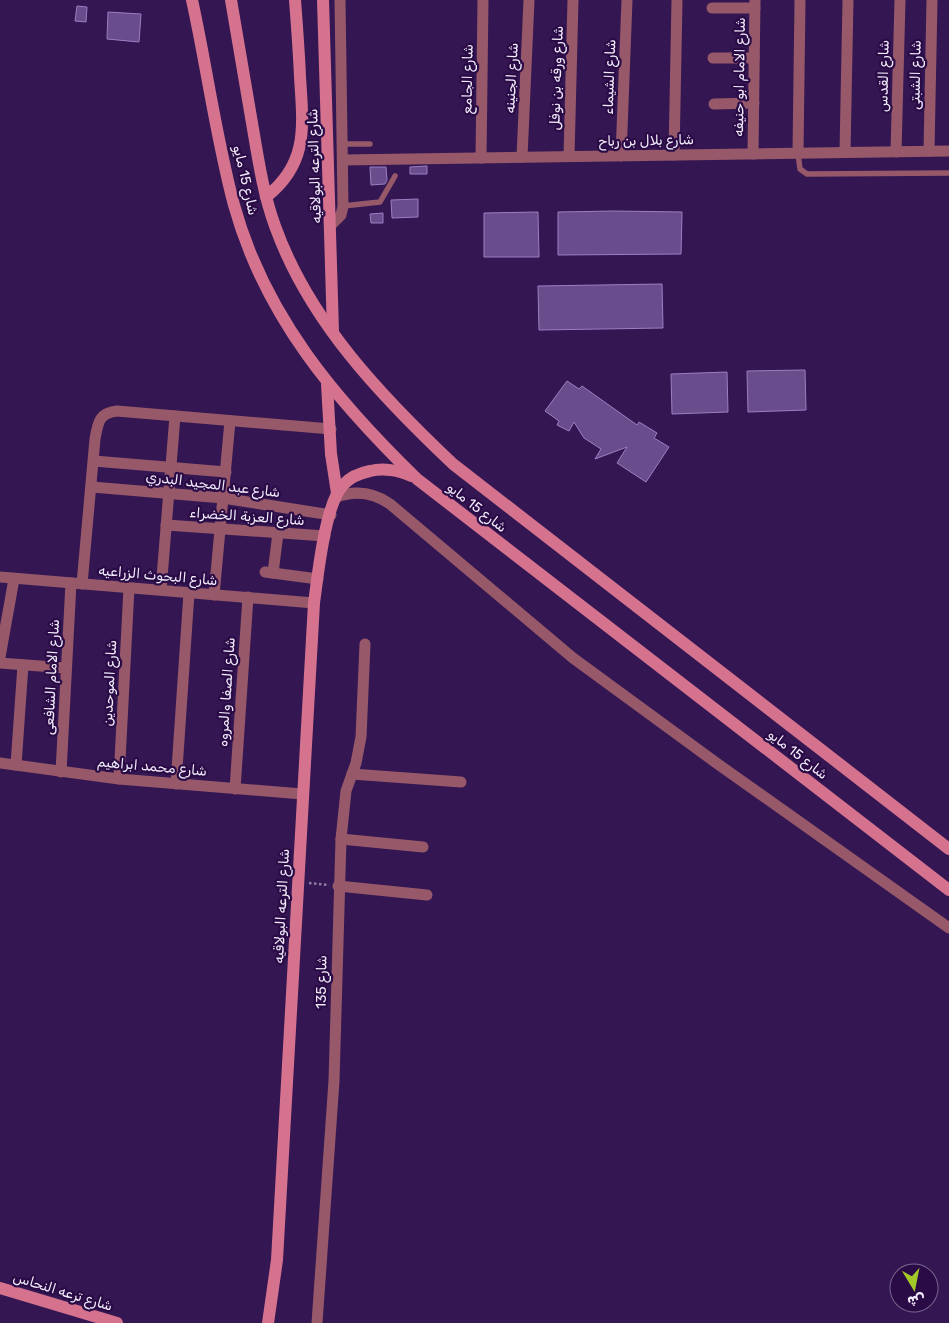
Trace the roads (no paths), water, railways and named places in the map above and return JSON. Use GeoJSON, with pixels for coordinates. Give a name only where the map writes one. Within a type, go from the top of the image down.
{"type":"FeatureCollection","features":[{"type":"Feature","properties":{"kind":"main road","name":"شارع 15 مايو"},"geometry":{"type":"LineString","coordinates":[[192,0],[234,204],[246,240],[277,307],[313,366],[364,427],[417,479],[949,890]]}},
{"type":"Feature","properties":{"kind":"main road","name":"شارع 15 مايو"},"geometry":{"type":"LineString","coordinates":[[230,0],[266,197],[280,239],[299,280],[333,332],[396,410],[452,464],[949,849]]}},
{"type":"Feature","properties":{"kind":"main road","name":"شارع الترعه البولاقيه"},"geometry":{"type":"LineString","coordinates":[[266,197],[288,174],[302,143],[303,120],[295,0]]}},
{"type":"Feature","properties":{"kind":"main road","name":"شارع الترعه البولاقيه"},"geometry":{"type":"LineString","coordinates":[[324,0],[333,332]]}},
{"type":"Feature","properties":{"kind":"main road","name":"شارع الترعه البولاقيه"},"geometry":{"type":"LineString","coordinates":[[268,1323],[277,1260],[314,603],[325,536],[337,495],[331,454],[327,383]]}},
{"type":"Feature","properties":{"kind":"main road"},"geometry":{"type":"LineString","coordinates":[[337,495],[352,477],[374,470],[396,471],[417,479]]}},
{"type":"Feature","properties":{"kind":"main road","name":"شارع ترعه النحاس"},"geometry":{"type":"LineString","coordinates":[[0,1288],[96,1320],[117,1323]]}},
{"type":"Feature","properties":{"kind":"street"},"geometry":{"type":"LineString","coordinates":[[330,226],[341,215],[343,206],[340,0]]}},
{"type":"Feature","properties":{"kind":"street","name":"شارع الجامع"},"geometry":{"type":"LineString","coordinates":[[481,158],[483,0]]}},
{"type":"Feature","properties":{"kind":"street","name":"شارع الجنينه"},"geometry":{"type":"LineString","coordinates":[[522,157],[530,0]]}},
{"type":"Feature","properties":{"kind":"street","name":"شارع ورقه بن نوفل"},"geometry":{"type":"LineString","coordinates":[[569,156],[574,0]]}},
{"type":"Feature","properties":{"kind":"street","name":"شارع الشيماء"},"geometry":{"type":"LineString","coordinates":[[621,156],[627,0]]}},
{"type":"Feature","properties":{"kind":"street"},"geometry":{"type":"LineString","coordinates":[[674,155],[677,0]]}},
{"type":"Feature","properties":{"kind":"street"},"geometry":{"type":"LineString","coordinates":[[798,153],[800,0]]}},
{"type":"Feature","properties":{"kind":"street"},"geometry":{"type":"LineString","coordinates":[[845,152],[848,0]]}},
{"type":"Feature","properties":{"kind":"street","name":"شارع القدس"},"geometry":{"type":"LineString","coordinates":[[896,152],[900,0]]}},
{"type":"Feature","properties":{"kind":"street","name":"شارع الشبتى"},"geometry":{"type":"LineString","coordinates":[[929,151],[932,0]]}},
{"type":"Feature","properties":{"kind":"street"},"geometry":{"type":"LineString","coordinates":[[712,8],[755,4]]}},
{"type":"Feature","properties":{"kind":"street","name":"شارع الامام ابو حنيفه"},"geometry":{"type":"LineString","coordinates":[[753,154],[755,4]]}},
{"type":"Feature","properties":{"kind":"street"},"geometry":{"type":"LineString","coordinates":[[713,58],[754,58]]}},
{"type":"Feature","properties":{"kind":"street"},"geometry":{"type":"LineString","coordinates":[[714,104],[754,103]]}},
{"type":"Feature","properties":{"kind":"street","name":"شارع بلال بن رباح"},"geometry":{"type":"LineString","coordinates":[[343,160],[949,151]]}},
{"type":"Feature","properties":{"kind":"street"},"geometry":{"type":"LineString","coordinates":[[82,584],[97,426],[100,418],[106,412],[117,411],[331,429]]}},
{"type":"Feature","properties":{"kind":"street"},"geometry":{"type":"LineString","coordinates":[[161,590],[175,416]]}},
{"type":"Feature","properties":{"kind":"street"},"geometry":{"type":"LineString","coordinates":[[214,595],[230,421]]}},
{"type":"Feature","properties":{"kind":"street"},"geometry":{"type":"LineString","coordinates":[[94,460],[226,472]]}},
{"type":"Feature","properties":{"kind":"street","name":"شارع عبد المجيد البدري"},"geometry":{"type":"LineString","coordinates":[[92,487],[223,498],[331,515]]}},
{"type":"Feature","properties":{"kind":"street"},"geometry":{"type":"LineString","coordinates":[[337,495],[364,493],[373,495],[390,504],[573,658],[715,762],[949,928]]}},
{"type":"Feature","properties":{"kind":"street","name":"شارع العزبة الخضراء"},"geometry":{"type":"LineString","coordinates":[[166,525],[325,536]]}},
{"type":"Feature","properties":{"kind":"street"},"geometry":{"type":"LineString","coordinates":[[278,533],[269,573],[318,579]]}},
{"type":"Feature","properties":{"kind":"street","name":"شارع البحوث الزراعيه"},"geometry":{"type":"LineString","coordinates":[[0,577],[314,603]]}},
{"type":"Feature","properties":{"kind":"street"},"geometry":{"type":"LineString","coordinates":[[0,657],[14,579]]}},
{"type":"Feature","properties":{"kind":"street","name":"شارع الامام الشافعى"},"geometry":{"type":"LineString","coordinates":[[61,772],[70,583]]}},
{"type":"Feature","properties":{"kind":"street","name":"شارع الموحدين"},"geometry":{"type":"LineString","coordinates":[[119,779],[130,588]]}},
{"type":"Feature","properties":{"kind":"street"},"geometry":{"type":"LineString","coordinates":[[176,784],[189,593]]}},
{"type":"Feature","properties":{"kind":"street","name":"شارع الصفا والمروه"},"geometry":{"type":"LineString","coordinates":[[235,789],[248,597]]}},
{"type":"Feature","properties":{"kind":"street","name":"شارع 135"},"geometry":{"type":"LineString","coordinates":[[317,1323],[333,1107],[338,886],[341,839],[346,791],[361,737],[365,644]]}},
{"type":"Feature","properties":{"kind":"street"},"geometry":{"type":"LineString","coordinates":[[0,663],[66,668]]}},
{"type":"Feature","properties":{"kind":"street"},"geometry":{"type":"LineString","coordinates":[[16,766],[23,665]]}},
{"type":"Feature","properties":{"kind":"street","name":"شارع محمد ابراهيم"},"geometry":{"type":"LineString","coordinates":[[0,763],[119,779],[302,794]]}},
{"type":"Feature","properties":{"kind":"street"},"geometry":{"type":"LineString","coordinates":[[352,774],[462,782]]}},
{"type":"Feature","properties":{"kind":"street"},"geometry":{"type":"LineString","coordinates":[[341,839],[423,847]]}},
{"type":"Feature","properties":{"kind":"street"},"geometry":{"type":"LineString","coordinates":[[338,886],[427,895]]}},
{"type":"Feature","properties":{"kind":"lane"},"geometry":{"type":"LineString","coordinates":[[342,144],[370,144]]}},
{"type":"Feature","properties":{"kind":"lane"},"geometry":{"type":"LineString","coordinates":[[798,153],[800,169],[807,174],[949,173]]}},
{"type":"Feature","properties":{"kind":"lane"},"geometry":{"type":"LineString","coordinates":[[343,206],[380,202],[395,176]]}}]}
